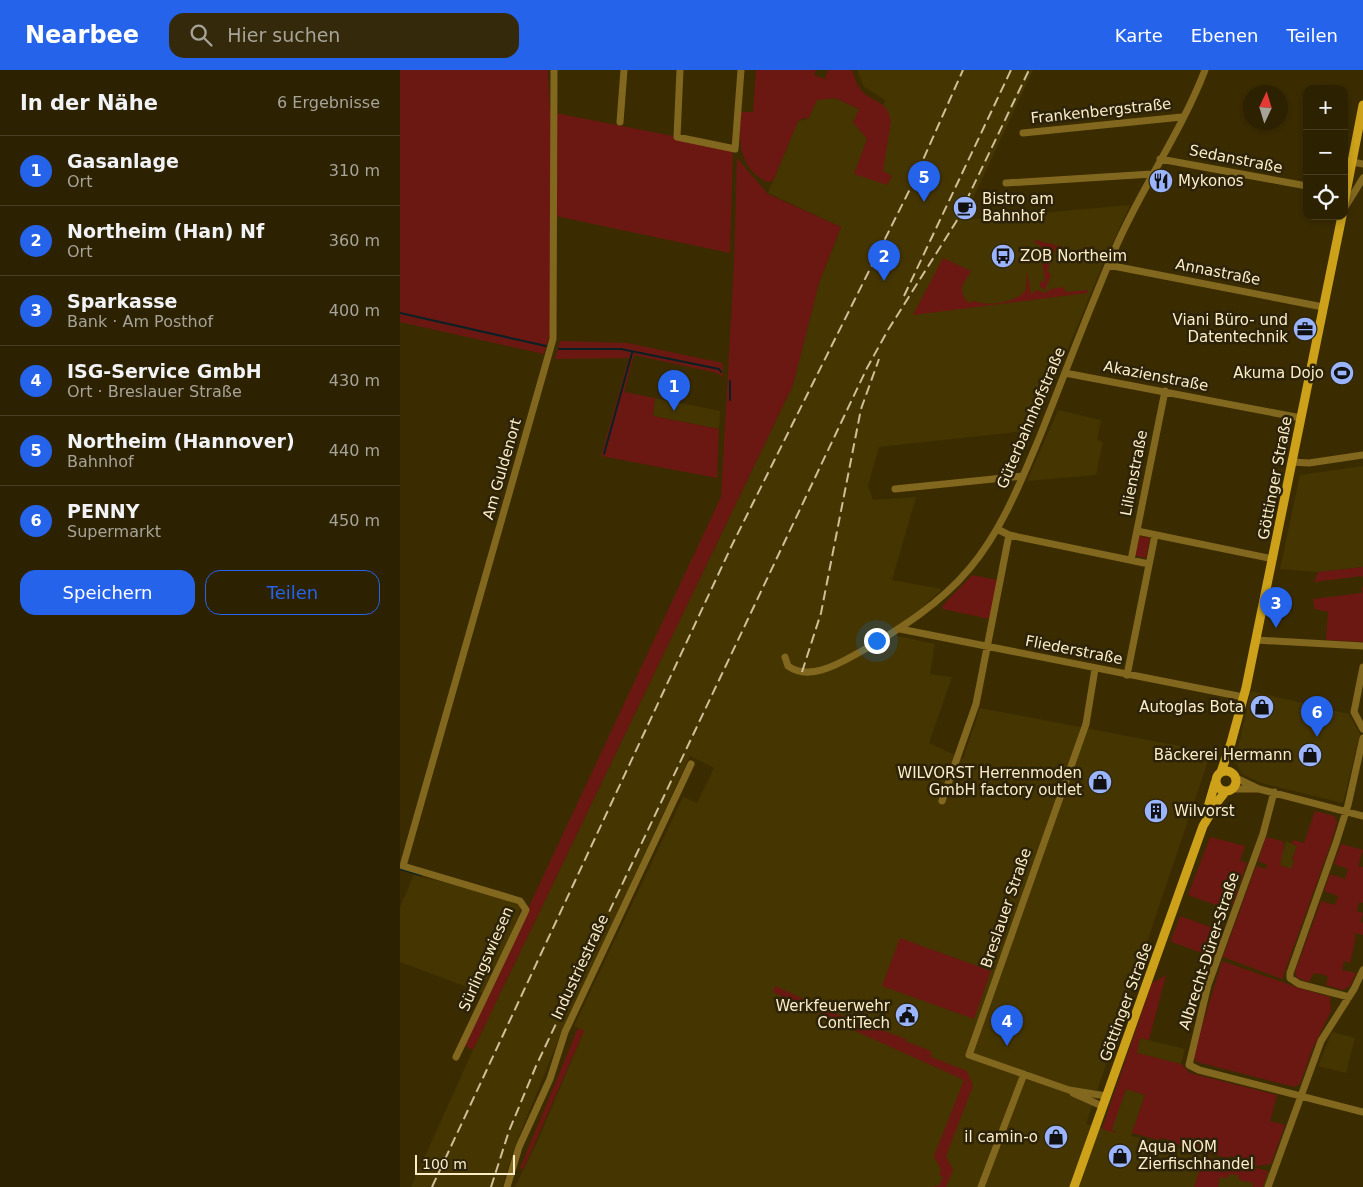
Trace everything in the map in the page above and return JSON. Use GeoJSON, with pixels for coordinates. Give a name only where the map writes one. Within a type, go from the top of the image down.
{"type":"FeatureCollection","features":[{"type":"Feature","properties":{"kind":"main road"},"geometry":{"type":"LineString","coordinates":[[1348,184],[1363,105]]}},
{"type":"Feature","properties":{"kind":"main road","name":"Göttinger Straße"},"geometry":{"type":"LineString","coordinates":[[1074,1187],[1203,826],[1216,777],[1221,772],[1232,743],[1244,697],[1273,559],[1341,220]]}},
{"type":"Feature","properties":{"kind":"main road","name":"Göttinger Straße"},"geometry":{"type":"LineString","coordinates":[[1203,826],[1218,801],[1236,783],[1233,775],[1232,743]]}},
{"type":"Feature","properties":{"kind":"main road"},"geometry":{"type":"LineString","coordinates":[[1221,772],[1233,775]]}},
{"type":"Feature","properties":{"kind":"main road"},"geometry":{"type":"LineString","coordinates":[[1215,783],[1219,789],[1229,790]]}},
{"type":"Feature","properties":{"kind":"street","name":"Am Guldenort"},"geometry":{"type":"LineString","coordinates":[[403,866],[553,340],[554,70]]}},
{"type":"Feature","properties":{"kind":"street"},"geometry":{"type":"LineString","coordinates":[[620,122],[624,70]]}},
{"type":"Feature","properties":{"kind":"street"},"geometry":{"type":"LineString","coordinates":[[680,70],[676,137],[735,149],[741,70]]}},
{"type":"Feature","properties":{"kind":"street","name":"Güterbahnhofstraße"},"geometry":{"type":"LineString","coordinates":[[785,657],[788,666],[795,669],[826,670],[900,629],[937,600],[969,570],[997,529],[1023,476],[1108,264],[1204,70]]}},
{"type":"Feature","properties":{"kind":"street","name":"Frankenbergstraße"},"geometry":{"type":"LineString","coordinates":[[1023,133],[1182,117]]}},
{"type":"Feature","properties":{"kind":"street","name":"Sedanstraße"},"geometry":{"type":"LineString","coordinates":[[1160,159],[1303,185]]}},
{"type":"Feature","properties":{"kind":"street"},"geometry":{"type":"LineString","coordinates":[[1353,162],[1363,164]]}},
{"type":"Feature","properties":{"kind":"street"},"geometry":{"type":"LineString","coordinates":[[1006,183],[1152,174]]}},
{"type":"Feature","properties":{"kind":"street"},"geometry":{"type":"LineString","coordinates":[[1348,202],[1363,178]]}},
{"type":"Feature","properties":{"kind":"street","name":"Annastraße"},"geometry":{"type":"LineString","coordinates":[[1108,264],[1323,307]]}},
{"type":"Feature","properties":{"kind":"street","name":"Akazienstraße"},"geometry":{"type":"LineString","coordinates":[[1065,373],[1301,418]]}},
{"type":"Feature","properties":{"kind":"street","name":"Lilienstraße"},"geometry":{"type":"LineString","coordinates":[[1131,560],[1165,391]]}},
{"type":"Feature","properties":{"kind":"street"},"geometry":{"type":"LineString","coordinates":[[1292,462],[1309,462],[1363,455]]}},
{"type":"Feature","properties":{"kind":"street"},"geometry":{"type":"LineString","coordinates":[[895,489],[1023,476]]}},
{"type":"Feature","properties":{"kind":"street"},"geometry":{"type":"LineString","coordinates":[[997,529],[1010,535],[1149,564]]}},
{"type":"Feature","properties":{"kind":"street"},"geometry":{"type":"LineString","coordinates":[[1137,531],[1273,559]]}},
{"type":"Feature","properties":{"kind":"street"},"geometry":{"type":"LineString","coordinates":[[942,801],[976,704],[1010,535]]}},
{"type":"Feature","properties":{"kind":"street"},"geometry":{"type":"LineString","coordinates":[[1127,675],[1155,536]]}},
{"type":"Feature","properties":{"kind":"street","name":"Fliederstraße"},"geometry":{"type":"LineString","coordinates":[[900,629],[1244,697]]}},
{"type":"Feature","properties":{"kind":"street"},"geometry":{"type":"LineString","coordinates":[[1256,640],[1363,646]]}},
{"type":"Feature","properties":{"kind":"street"},"geometry":{"type":"LineString","coordinates":[[1363,667],[1354,712],[1363,729]]}},
{"type":"Feature","properties":{"kind":"street","name":"Breslauer Straße"},"geometry":{"type":"LineString","coordinates":[[1095,669],[1086,724],[969,1055],[1069,1090],[1102,1106]]}},
{"type":"Feature","properties":{"kind":"street"},"geometry":{"type":"LineString","coordinates":[[1349,997],[1298,984],[1290,978],[1290,973],[1346,811],[1363,738]]}},
{"type":"Feature","properties":{"kind":"street","name":"Industriestraße"},"geometry":{"type":"LineString","coordinates":[[507,1187],[519,1147],[550,1079],[565,1032],[691,764]]}},
{"type":"Feature","properties":{"kind":"street"},"geometry":{"type":"LineString","coordinates":[[1233,775],[1260,789]]}},
{"type":"Feature","properties":{"kind":"street"},"geometry":{"type":"LineString","coordinates":[[1229,790],[1260,789],[1363,816]]}},
{"type":"Feature","properties":{"kind":"street","name":"Albrecht-Dürer-Straße"},"geometry":{"type":"LineString","coordinates":[[1274,792],[1263,834],[1208,984],[1188,1062],[1196,1069],[1300,1096]]}},
{"type":"Feature","properties":{"kind":"street","name":"Sürlingswiesen"},"geometry":{"type":"LineString","coordinates":[[403,866],[520,900],[526,910],[456,1057]]}},
{"type":"Feature","properties":{"kind":"street"},"geometry":{"type":"LineString","coordinates":[[1268,1187],[1322,1038],[1349,997],[1363,970]]}},
{"type":"Feature","properties":{"kind":"street"},"geometry":{"type":"LineString","coordinates":[[981,1187],[1024,1074]]}},
{"type":"Feature","properties":{"kind":"street","name":"Breslauer Straße"},"geometry":{"type":"LineString","coordinates":[[1069,1090],[1106,1096]]}},
{"type":"Feature","properties":{"kind":"street"},"geometry":{"type":"LineString","coordinates":[[1300,1096],[1363,1112]]}},
{"type":"Feature","properties":{"kind":"shaded area"},"geometry":{"type":"Polygon","coordinates":[[[400,70],[548,70],[550,112],[673,136],[674,139],[733,151],[730,253],[551,215],[551,331],[544,354],[400,322],[400,70]]]}},
{"type":"Feature","properties":{"kind":"shaded area"},"geometry":{"type":"Polygon","coordinates":[[[756,70],[816,70],[814,75],[825,79],[828,70],[852,70],[860,89],[887,109],[889,114],[891,121],[883,171],[892,176],[887,185],[854,174],[867,139],[853,122],[859,109],[835,98],[817,100],[808,119],[804,118],[798,121],[773,181],[767,182],[757,176],[745,161],[740,142],[740,112],[753,112],[756,70]]]}},
{"type":"Feature","properties":{"kind":"shaded area"},"geometry":{"type":"Polygon","coordinates":[[[857,70],[1033,70],[963,220],[1130,205],[1104,262],[1034,430],[879,447],[868,486],[873,500],[916,497],[892,580],[942,589],[893,635],[935,644],[930,674],[952,677],[929,743],[963,759],[980,708],[1211,752],[1086,1124],[1116,1132],[1111,1129],[1126,1089],[1140,1093],[1145,1095],[1131,1136],[1268,1171],[1270,1175],[1266,1187],[515,1187],[538,1140],[584,1031],[574,1026],[683,797],[697,803],[714,768],[690,756],[562,1031],[515,1146],[502,1187],[411,1187],[473,1050],[793,385],[819,283],[841,227],[768,193],[798,121],[808,119],[816,100],[835,98],[859,109],[884,104],[885,100],[864,87],[857,70]]]}},
{"type":"Feature","properties":{"kind":"shaded area"},"geometry":{"type":"Polygon","coordinates":[[[737,158],[768,194],[841,227],[819,283],[793,385],[473,1050],[464,1045],[721,497],[734,264],[737,158]]]}},
{"type":"Feature","properties":{"kind":"shaded area"},"geometry":{"type":"Polygon","coordinates":[[[1035,240],[1063,247],[1061,251],[1056,247],[1047,271],[1051,275],[1045,290],[1040,287],[1040,281],[1045,282],[1040,245],[1035,243],[1035,240]]]}},
{"type":"Feature","properties":{"kind":"shaded area"},"geometry":{"type":"Polygon","coordinates":[[[943,258],[971,271],[962,288],[968,303],[974,301],[994,304],[1016,298],[1026,290],[1027,271],[1031,294],[1037,290],[1045,293],[1051,289],[1063,287],[1066,292],[1088,290],[1087,293],[913,315],[943,258]]]}},
{"type":"Feature","properties":{"kind":"shaded area"},"geometry":{"type":"Polygon","coordinates":[[[560,341],[627,343],[723,363],[720,414],[722,377],[717,373],[634,355],[624,392],[655,398],[653,416],[719,429],[717,478],[601,456],[629,358],[555,359],[560,341]]]}},
{"type":"Feature","properties":{"kind":"shaded area"},"geometry":{"type":"Polygon","coordinates":[[[655,398],[720,411],[719,429],[653,416],[655,398]]]}},
{"type":"Feature","properties":{"kind":"shaded area"},"geometry":{"type":"Polygon","coordinates":[[[1058,410],[1101,420],[1097,440],[1103,442],[1096,475],[1027,481],[1058,410]]]}},
{"type":"Feature","properties":{"kind":"shaded area"},"geometry":{"type":"Polygon","coordinates":[[[1363,466],[1363,567],[1318,572],[1280,569],[1300,475],[1363,466]]]}},
{"type":"Feature","properties":{"kind":"shaded area"},"geometry":{"type":"Polygon","coordinates":[[[1139,536],[1150,538],[1146,558],[1135,556],[1139,536]]]}},
{"type":"Feature","properties":{"kind":"shaded area"},"geometry":{"type":"Polygon","coordinates":[[[1363,567],[1363,578],[1362,576],[1314,582],[1318,572],[1363,567]]]}},
{"type":"Feature","properties":{"kind":"shaded area"},"geometry":{"type":"Polygon","coordinates":[[[972,575],[997,580],[990,619],[943,609],[942,606],[972,575]]]}},
{"type":"Feature","properties":{"kind":"shaded area"},"geometry":{"type":"Polygon","coordinates":[[[1362,587],[1363,642],[1326,640],[1328,612],[1315,609],[1313,599],[1362,593],[1362,587]]]}},
{"type":"Feature","properties":{"kind":"shaded area"},"geometry":{"type":"Polygon","coordinates":[[[1251,691],[1349,714],[1360,734],[1343,803],[1261,783],[1242,774],[1235,760],[1251,691]]]}},
{"type":"Feature","properties":{"kind":"shaded area"},"geometry":{"type":"Polygon","coordinates":[[[1315,811],[1334,816],[1337,822],[1282,979],[1223,957],[1256,866],[1266,869],[1267,865],[1258,861],[1266,837],[1282,841],[1284,845],[1280,865],[1291,869],[1295,861],[1292,860],[1297,846],[1292,844],[1293,840],[1304,843],[1315,811]]]}},
{"type":"Feature","properties":{"kind":"shaded area"},"geometry":{"type":"Polygon","coordinates":[[[1210,837],[1245,846],[1240,861],[1247,863],[1240,882],[1228,878],[1226,886],[1238,890],[1231,908],[1225,906],[1224,908],[1188,895],[1210,837]]]}},
{"type":"Feature","properties":{"kind":"shaded area"},"geometry":{"type":"Polygon","coordinates":[[[1286,841],[1297,846],[1292,859],[1295,861],[1291,870],[1279,865],[1286,841]]]}},
{"type":"Feature","properties":{"kind":"shaded area"},"geometry":{"type":"Polygon","coordinates":[[[1341,844],[1363,850],[1358,866],[1363,867],[1363,903],[1359,902],[1357,911],[1363,913],[1361,922],[1363,923],[1363,935],[1355,933],[1350,963],[1344,961],[1342,970],[1356,973],[1350,986],[1343,990],[1326,985],[1328,976],[1314,973],[1309,982],[1297,978],[1295,972],[1321,901],[1335,905],[1338,896],[1324,891],[1330,874],[1345,879],[1348,869],[1334,864],[1341,844]]]}},
{"type":"Feature","properties":{"kind":"shaded area"},"geometry":{"type":"Polygon","coordinates":[[[414,875],[464,887],[517,903],[520,907],[518,919],[483,993],[400,962],[400,907],[414,875]]]}},
{"type":"Feature","properties":{"kind":"shaded area"},"geometry":{"type":"Polygon","coordinates":[[[1180,916],[1216,929],[1210,951],[1215,953],[1213,957],[1172,942],[1171,940],[1180,916]]]}},
{"type":"Feature","properties":{"kind":"shaded area"},"geometry":{"type":"Polygon","coordinates":[[[900,938],[991,971],[974,1019],[882,986],[900,938]]]}},
{"type":"Feature","properties":{"kind":"shaded area"},"geometry":{"type":"Polygon","coordinates":[[[1222,961],[1330,997],[1331,1011],[1312,1050],[1300,1084],[1294,1087],[1197,1062],[1193,1056],[1222,961]]]}},
{"type":"Feature","properties":{"kind":"shaded area"},"geometry":{"type":"Polygon","coordinates":[[[1166,975],[1149,1040],[1140,1038],[1137,1053],[1181,1064],[1190,1073],[1277,1095],[1270,1121],[1285,1125],[1271,1164],[1256,1166],[1231,1156],[1227,1158],[1209,1153],[1207,1150],[1196,1147],[1192,1149],[1176,1144],[1174,1141],[1161,1138],[1158,1140],[1132,1133],[1145,1095],[1126,1089],[1112,1129],[1116,1133],[1102,1129],[1152,983],[1166,975]]]}},
{"type":"Feature","properties":{"kind":"shaded area"},"geometry":{"type":"Polygon","coordinates":[[[775,986],[834,1013],[906,1039],[905,1041],[931,1051],[931,1057],[967,1071],[973,1086],[946,1156],[953,1170],[946,1187],[934,1187],[935,1185],[939,1186],[943,1177],[939,1175],[941,1170],[934,1156],[964,1080],[822,1016],[818,1010],[807,1006],[806,1008],[773,992],[775,986]]]}},
{"type":"Feature","properties":{"kind":"shaded area"},"geometry":{"type":"Polygon","coordinates":[[[578,1028],[584,1031],[523,1170],[520,1168],[578,1028]]]}},
{"type":"Feature","properties":{"kind":"shaded area"},"geometry":{"type":"Polygon","coordinates":[[[1332,1032],[1355,1038],[1346,1073],[1318,1066],[1332,1032]]]}},
{"type":"Feature","properties":{"kind":"shaded area"},"geometry":{"type":"Polygon","coordinates":[[[1140,1038],[1185,1049],[1181,1064],[1136,1053],[1140,1038]]]}},
{"type":"Feature","properties":{"kind":"shaded area"},"geometry":{"type":"Polygon","coordinates":[[[1204,1156],[1268,1171],[1263,1187],[1253,1187],[1253,1183],[1239,1180],[1238,1175],[1229,1174],[1228,1178],[1220,1177],[1218,1187],[1194,1187],[1204,1156]]]}},
{"type":"Feature","properties":{"kind":"waterway"},"geometry":{"type":"LineString","coordinates":[[400,313],[546,346]]}},
{"type":"Feature","properties":{"kind":"waterway"},"geometry":{"type":"LineString","coordinates":[[559,349],[621,349],[719,369],[721,372]]}},
{"type":"Feature","properties":{"kind":"waterway"},"geometry":{"type":"LineString","coordinates":[[604,454],[632,353]]}},
{"type":"Feature","properties":{"kind":"waterway"},"geometry":{"type":"LineString","coordinates":[[730,381],[730,400]]}},
{"type":"Feature","properties":{"kind":"waterway"},"geometry":{"type":"LineString","coordinates":[[400,869],[421,875]]}},
{"type":"Feature","properties":{"kind":"railway"},"geometry":{"type":"LineString","coordinates":[[432,1187],[732,545],[910,189],[963,70]]}},
{"type":"Feature","properties":{"kind":"railway"},"geometry":{"type":"LineString","coordinates":[[904,296],[1011,70]]}},
{"type":"Feature","properties":{"kind":"railway"},"geometry":{"type":"LineString","coordinates":[[491,1187],[509,1131],[536,1066],[867,368],[888,330],[956,222],[1029,70]]}},
{"type":"Feature","properties":{"kind":"railway"},"geometry":{"type":"LineString","coordinates":[[802,672],[821,613],[861,409],[879,359]]}},
{"type":"Feature","properties":{"kind":"place","name":"Mykonos"},"geometry":{"type":"Point","coordinates":[1161,181]}},
{"type":"Feature","properties":{"kind":"place","name":"Northeim (Hannover)"},"geometry":{"type":"Point","coordinates":[924,202]}},
{"type":"Feature","properties":{"kind":"place","name":"Bistro am Bahnhof"},"geometry":{"type":"Point","coordinates":[965,208]}},
{"type":"Feature","properties":{"kind":"place","name":"ZOB Northeim"},"geometry":{"type":"Point","coordinates":[1003,256]}},
{"type":"Feature","properties":{"kind":"place","name":"Northeim (Han) Nf"},"geometry":{"type":"Point","coordinates":[884,281]}},
{"type":"Feature","properties":{"kind":"place","name":"Viani Büro- und Datentechnik"},"geometry":{"type":"Point","coordinates":[1305,329]}},
{"type":"Feature","properties":{"kind":"place","name":"Akuma Dojo"},"geometry":{"type":"Point","coordinates":[1342,373]}},
{"type":"Feature","properties":{"kind":"place","name":"Gasanlage"},"geometry":{"type":"Point","coordinates":[674,411]}},
{"type":"Feature","properties":{"kind":"place","name":"Sparkasse"},"geometry":{"type":"Point","coordinates":[1276,628]}},
{"type":"Feature","properties":{"kind":"place","name":"Autoglas Bota"},"geometry":{"type":"Point","coordinates":[1262,707]}},
{"type":"Feature","properties":{"kind":"place","name":"PENNY"},"geometry":{"type":"Point","coordinates":[1317,737]}},
{"type":"Feature","properties":{"kind":"place","name":"Bäckerei Hermann"},"geometry":{"type":"Point","coordinates":[1310,755]}},
{"type":"Feature","properties":{"kind":"place","name":"WILVORST Herrenmoden GmbH factory outlet"},"geometry":{"type":"Point","coordinates":[1100,782]}},
{"type":"Feature","properties":{"kind":"place","name":"Wilvorst"},"geometry":{"type":"Point","coordinates":[1156,811]}},
{"type":"Feature","properties":{"kind":"place","name":"Werkfeuerwehr ContiTech"},"geometry":{"type":"Point","coordinates":[907,1015]}},
{"type":"Feature","properties":{"kind":"place","name":"ISG-Service GmbH"},"geometry":{"type":"Point","coordinates":[1007,1046]}},
{"type":"Feature","properties":{"kind":"place","name":"il camin-o"},"geometry":{"type":"Point","coordinates":[1056,1137]}},
{"type":"Feature","properties":{"kind":"place","name":"Aqua NOM Zierfischhandel"},"geometry":{"type":"Point","coordinates":[1120,1156]}}]}
